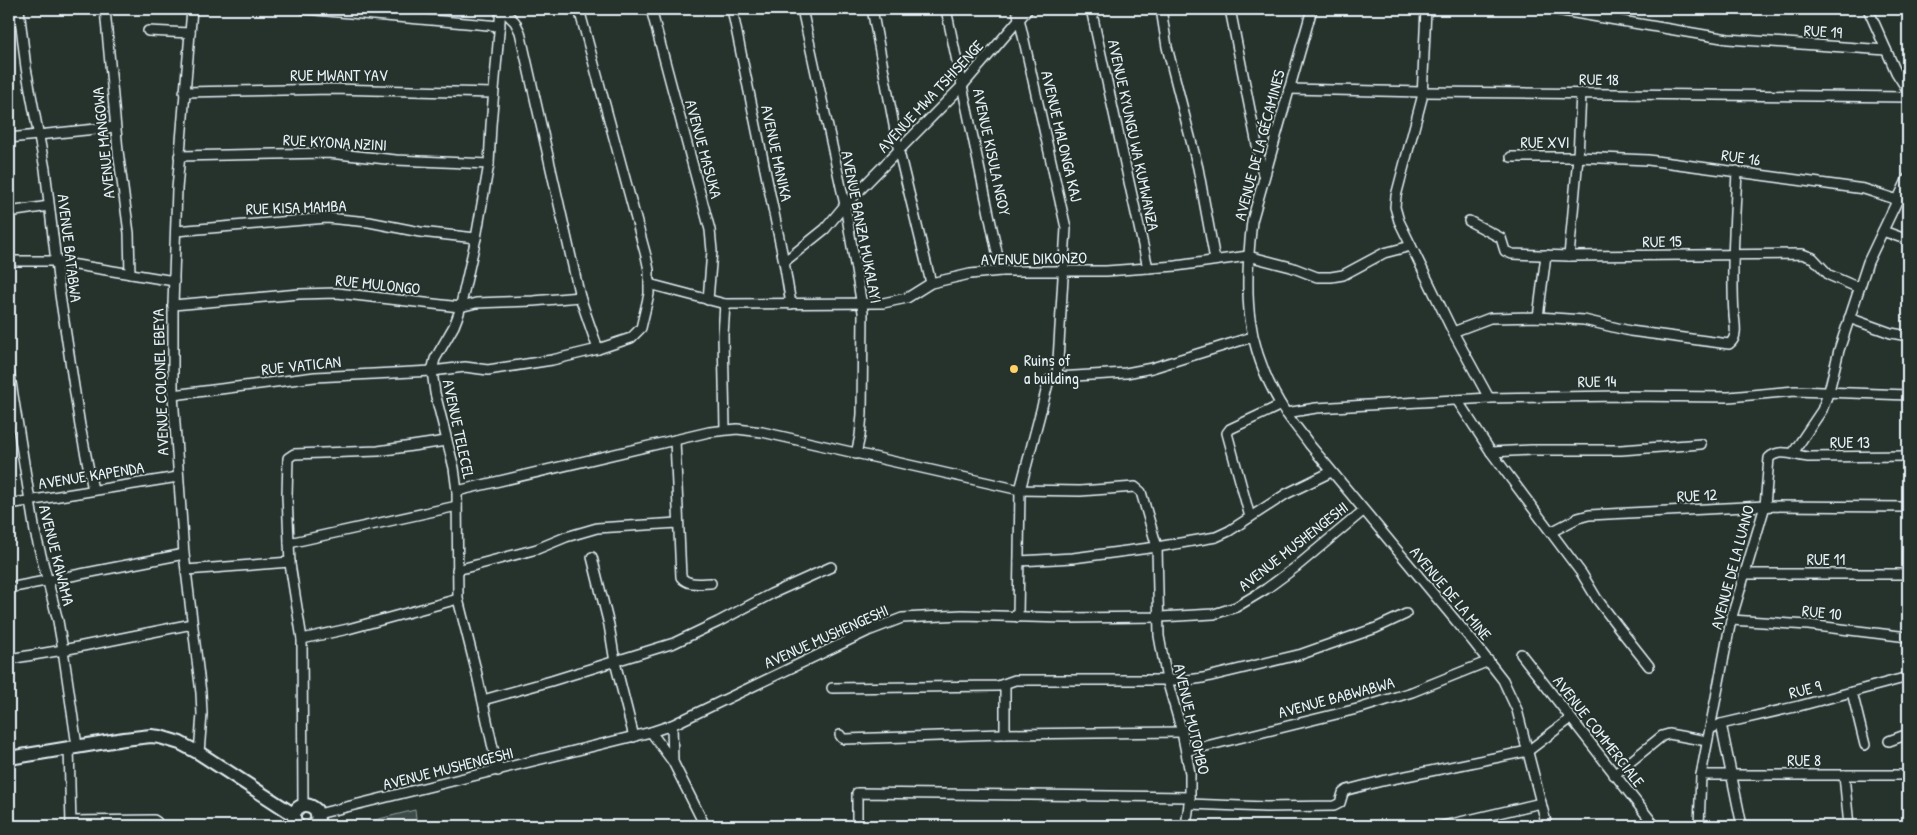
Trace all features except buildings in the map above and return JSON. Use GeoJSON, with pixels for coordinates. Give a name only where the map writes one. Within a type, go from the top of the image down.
{"type":"FeatureCollection","features":[{"type":"Feature","properties":{"kind":"street","name":"AVENUE BATABWA"},"geometry":{"type":"LineString","coordinates":[[19,9],[26,68],[39,136],[80,426],[93,490]]}},
{"type":"Feature","properties":{"kind":"street","name":"AVENUE MANGOWA"},"geometry":{"type":"LineString","coordinates":[[105,9],[128,233],[130,274]]}},
{"type":"Feature","properties":{"kind":"street","name":"AVENUE COLONEL EBEYA"},"geometry":{"type":"LineString","coordinates":[[192,9],[179,156],[172,305],[173,395],[178,476],[184,554],[202,698],[199,753]]}},
{"type":"Feature","properties":{"kind":"street"},"geometry":{"type":"LineString","coordinates":[[304,9],[500,26]]}},
{"type":"Feature","properties":{"kind":"street"},"geometry":{"type":"LineString","coordinates":[[502,9],[515,22],[520,32],[580,297],[598,349]]}},
{"type":"Feature","properties":{"kind":"street","name":"AVENUE TELECEL"},"geometry":{"type":"LineString","coordinates":[[498,771],[458,599],[457,491],[454,468],[435,393],[432,371],[435,359],[454,326],[476,238],[489,164],[493,93],[502,9]]}},
{"type":"Feature","properties":{"kind":"street"},"geometry":{"type":"LineString","coordinates":[[579,9],[646,256],[649,284]]}},
{"type":"Feature","properties":{"kind":"street","name":"AVENUE MASUKA"},"geometry":{"type":"LineString","coordinates":[[651,9],[710,230],[712,251],[708,300]]}},
{"type":"Feature","properties":{"kind":"street","name":"AVENUE MANIKA"},"geometry":{"type":"LineString","coordinates":[[732,9],[791,304]]}},
{"type":"Feature","properties":{"kind":"street","name":"AVENUE BANZA MUKALAYI"},"geometry":{"type":"LineString","coordinates":[[802,9],[845,205],[862,304],[864,322],[863,384],[861,426],[856,454]]}},
{"type":"Feature","properties":{"kind":"street"},"geometry":{"type":"LineString","coordinates":[[872,9],[899,152],[930,283]]}},
{"type":"Feature","properties":{"kind":"street","name":"AVENUE KISULA NGOY"},"geometry":{"type":"LineString","coordinates":[[946,9],[1001,271]]}},
{"type":"Feature","properties":{"kind":"street","name":"AVENUE MALONGA KAJ"},"geometry":{"type":"LineString","coordinates":[[1018,9],[1065,219],[1066,237],[1062,271],[1058,377]]}},
{"type":"Feature","properties":{"kind":"street","name":"AVENUE MWA TSHISENGE"},"geometry":{"type":"LineString","coordinates":[[784,262],[818,236],[845,205],[963,85],[1028,9]]}},
{"type":"Feature","properties":{"kind":"street","name":"AVENUE KYUNGU WA KUMWANZA"},"geometry":{"type":"LineString","coordinates":[[1091,9],[1148,268]]}},
{"type":"Feature","properties":{"kind":"street"},"geometry":{"type":"LineString","coordinates":[[1161,9],[1167,47],[1194,152],[1215,260]]}},
{"type":"Feature","properties":{"kind":"street"},"geometry":{"type":"LineString","coordinates":[[1230,9],[1264,178]]}},
{"type":"Feature","properties":{"kind":"street","name":"AVENUE DE LA GÉCAMINES"},"geometry":{"type":"LineString","coordinates":[[1284,409],[1259,358],[1252,337],[1248,302],[1248,256],[1254,209],[1312,9]]}},
{"type":"Feature","properties":{"kind":"street"},"geometry":{"type":"LineString","coordinates":[[1426,9],[1423,92],[1421,106],[1395,202],[1397,216],[1453,332],[1488,398]]}},
{"type":"Feature","properties":{"kind":"street","name":"RUE 19"},"geometry":{"type":"LineString","coordinates":[[1551,9],[1601,13],[1728,39],[1886,50]]}},
{"type":"Feature","properties":{"kind":"street"},"geometry":{"type":"LineString","coordinates":[[1868,9],[1900,80],[1908,91]]}},
{"type":"Feature","properties":{"kind":"street"},"geometry":{"type":"LineString","coordinates":[[148,31],[190,33]]}},
{"type":"Feature","properties":{"kind":"street","name":"RUE MWANT YAV"},"geometry":{"type":"LineString","coordinates":[[184,92],[332,89],[493,93]]}},
{"type":"Feature","properties":{"kind":"street","name":"RUE 18"},"geometry":{"type":"LineString","coordinates":[[1290,89],[1908,97]]}},
{"type":"Feature","properties":{"kind":"street"},"geometry":{"type":"LineString","coordinates":[[1569,256],[1578,157],[1581,93]]}},
{"type":"Feature","properties":{"kind":"street"},"geometry":{"type":"LineString","coordinates":[[9,138],[116,127]]}},
{"type":"Feature","properties":{"kind":"street","name":"RUE KYONA NZINI"},"geometry":{"type":"LineString","coordinates":[[179,156],[328,153],[388,160],[489,164]]}},
{"type":"Feature","properties":{"kind":"street","name":"RUE XVI"},"geometry":{"type":"LineString","coordinates":[[1511,157],[1578,157]]}},
{"type":"Feature","properties":{"kind":"street","name":"RUE 16"},"geometry":{"type":"LineString","coordinates":[[1578,157],[1648,160],[1737,171],[1864,189],[1898,200]]}},
{"type":"Feature","properties":{"kind":"street"},"geometry":{"type":"LineString","coordinates":[[1453,332],[1490,318],[1538,316],[1584,320],[1630,331],[1729,344],[1735,336],[1734,255],[1737,171]]}},
{"type":"Feature","properties":{"kind":"street"},"geometry":{"type":"LineString","coordinates":[[1793,453],[1822,410],[1849,318],[1868,262],[1908,178]]}},
{"type":"Feature","properties":{"kind":"street"},"geometry":{"type":"LineString","coordinates":[[9,212],[49,206]]}},
{"type":"Feature","properties":{"kind":"street","name":"RUE KISA MAMBA"},"geometry":{"type":"LineString","coordinates":[[176,231],[332,218],[369,222],[420,232],[476,238]]}},
{"type":"Feature","properties":{"kind":"street","name":"RUE 15"},"geometry":{"type":"LineString","coordinates":[[1469,221],[1501,238],[1505,251],[1510,253],[1569,256],[1806,255],[1813,258],[1829,275],[1859,288]]}},
{"type":"Feature","properties":{"kind":"street"},"geometry":{"type":"LineString","coordinates":[[1884,231],[1908,240]]}},
{"type":"Feature","properties":{"kind":"street"},"geometry":{"type":"LineString","coordinates":[[1248,256],[1282,264],[1317,276],[1331,277],[1343,275],[1384,253],[1411,246]]}},
{"type":"Feature","properties":{"kind":"street"},"geometry":{"type":"LineString","coordinates":[[1538,316],[1546,255]]}},
{"type":"Feature","properties":{"kind":"street","name":"AVENUE DIKONZO"},"geometry":{"type":"LineString","coordinates":[[649,284],[725,304],[862,304],[902,300],[912,296],[930,283],[970,274],[1001,271],[1106,271],[1248,256]]}},
{"type":"Feature","properties":{"kind":"street"},"geometry":{"type":"LineString","coordinates":[[9,261],[56,262],[174,281]]}},
{"type":"Feature","properties":{"kind":"street","name":"RUE VATICAN"},"geometry":{"type":"LineString","coordinates":[[173,395],[315,377],[432,371],[465,367],[488,370],[552,360],[598,349],[631,338],[639,331],[644,318],[649,284]]}},
{"type":"Feature","properties":{"kind":"street","name":"RUE MULONGO"},"geometry":{"type":"LineString","coordinates":[[172,305],[299,294],[337,293],[460,307],[476,303],[580,297]]}},
{"type":"Feature","properties":{"kind":"street"},"geometry":{"type":"LineString","coordinates":[[725,304],[723,343],[725,429]]}},
{"type":"Feature","properties":{"kind":"street"},"geometry":{"type":"LineString","coordinates":[[1849,318],[1891,333],[1908,336]]}},
{"type":"Feature","properties":{"kind":"street"},"geometry":{"type":"LineString","coordinates":[[1018,618],[1020,490],[1047,383],[1051,379],[1058,377],[1146,370],[1252,337]]}},
{"type":"Feature","properties":{"kind":"street","name":"AVENUE KAWAMA"},"geometry":{"type":"LineString","coordinates":[[9,370],[29,501],[58,621],[63,650],[73,747],[71,823]]}},
{"type":"Feature","properties":{"kind":"street","name":"RUE 14"},"geometry":{"type":"LineString","coordinates":[[1250,517],[1227,433],[1230,429],[1284,409],[1488,398],[1729,397],[1777,392],[1829,391],[1908,396]]}},
{"type":"Feature","properties":{"kind":"street"},"geometry":{"type":"LineString","coordinates":[[1457,400],[1491,452],[1582,574],[1597,599],[1649,666]]}},
{"type":"Feature","properties":{"kind":"street","name":"AVENUE DE LA MINE"},"geometry":{"type":"LineString","coordinates":[[1284,409],[1363,511],[1503,680],[1513,701],[1547,826]]}},
{"type":"Feature","properties":{"kind":"street"},"geometry":{"type":"LineString","coordinates":[[457,491],[675,440],[737,428],[1020,490]]}},
{"type":"Feature","properties":{"kind":"street"},"geometry":{"type":"LineString","coordinates":[[675,440],[682,576],[686,582],[690,583],[711,583]]}},
{"type":"Feature","properties":{"kind":"street"},"geometry":{"type":"LineString","coordinates":[[304,804],[302,639],[290,562],[287,475],[289,456],[297,454],[378,451],[446,441]]}},
{"type":"Feature","properties":{"kind":"street"},"geometry":{"type":"LineString","coordinates":[[1491,452],[1621,450],[1701,444]]}},
{"type":"Feature","properties":{"kind":"street","name":"RUE 13"},"geometry":{"type":"LineString","coordinates":[[1793,453],[1802,457],[1908,456]]}},
{"type":"Feature","properties":{"kind":"street","name":"AVENUE DE LA LUANO"},"geometry":{"type":"LineString","coordinates":[[1699,826],[1701,775],[1732,620],[1764,506],[1769,458],[1776,454],[1793,453]]}},
{"type":"Feature","properties":{"kind":"street"},"geometry":{"type":"LineString","coordinates":[[1019,560],[1073,558],[1157,547],[1216,536],[1286,494],[1332,472]]}},
{"type":"Feature","properties":{"kind":"street","name":"AVENUE KAPENDA"},"geometry":{"type":"LineString","coordinates":[[9,504],[178,476]]}},
{"type":"Feature","properties":{"kind":"street","name":"AVENUE MUTOMBO"},"geometry":{"type":"LineString","coordinates":[[1020,490],[1080,491],[1136,487],[1140,492],[1157,547],[1159,636],[1167,680],[1182,732],[1191,779],[1186,826]]}},
{"type":"Feature","properties":{"kind":"street"},"geometry":{"type":"LineString","coordinates":[[290,543],[457,506]]}},
{"type":"Feature","properties":{"kind":"street","name":"RUE 12"},"geometry":{"type":"LineString","coordinates":[[1551,532],[1581,516],[1589,515],[1764,506],[1908,507]]}},
{"type":"Feature","properties":{"kind":"street","name":"AVENUE MUSHENGESHI"},"geometry":{"type":"LineString","coordinates":[[316,820],[652,732],[672,725],[868,631],[902,618],[962,615],[1018,618],[1160,617],[1214,614],[1236,607],[1253,598],[1296,567],[1363,511]]}},
{"type":"Feature","properties":{"kind":"street"},"geometry":{"type":"LineString","coordinates":[[457,570],[537,549],[566,536],[597,528],[678,523]]}},
{"type":"Feature","properties":{"kind":"street"},"geometry":{"type":"LineString","coordinates":[[9,588],[184,554]]}},
{"type":"Feature","properties":{"kind":"street"},"geometry":{"type":"LineString","coordinates":[[592,557],[634,737]]}},
{"type":"Feature","properties":{"kind":"street"},"geometry":{"type":"LineString","coordinates":[[186,570],[290,562]]}},
{"type":"Feature","properties":{"kind":"street"},"geometry":{"type":"LineString","coordinates":[[483,700],[674,643],[771,594],[831,567]]}},
{"type":"Feature","properties":{"kind":"street","name":"RUE 11"},"geometry":{"type":"LineString","coordinates":[[1744,574],[1908,574]]}},
{"type":"Feature","properties":{"kind":"street"},"geometry":{"type":"LineString","coordinates":[[302,639],[348,629],[458,599]]}},
{"type":"Feature","properties":{"kind":"street"},"geometry":{"type":"LineString","coordinates":[[832,688],[998,686],[1015,680],[1167,680],[1203,678],[1302,654],[1376,628],[1406,614]]}},
{"type":"Feature","properties":{"kind":"street","name":"RUE 10"},"geometry":{"type":"LineString","coordinates":[[1732,620],[1808,625],[1908,637]]}},
{"type":"Feature","properties":{"kind":"street"},"geometry":{"type":"LineString","coordinates":[[9,659],[192,624]]}},
{"type":"Feature","properties":{"kind":"street","name":"AVENUE COMMERCIALE"},"geometry":{"type":"LineString","coordinates":[[1521,654],[1655,826]]}},
{"type":"Feature","properties":{"kind":"street","name":"AVENUE BABWABWA"},"geometry":{"type":"LineString","coordinates":[[1186,751],[1361,708],[1412,692],[1489,661]]}},
{"type":"Feature","properties":{"kind":"street","name":"RUE 9"},"geometry":{"type":"LineString","coordinates":[[1710,729],[1721,724],[1908,677]]}},
{"type":"Feature","properties":{"kind":"street"},"geometry":{"type":"LineString","coordinates":[[1005,684],[1005,734]]}},
{"type":"Feature","properties":{"kind":"street"},"geometry":{"type":"LineString","coordinates":[[1852,692],[1865,745]]}},
{"type":"Feature","properties":{"kind":"street"},"geometry":{"type":"LineString","coordinates":[[857,826],[857,794],[1190,801],[1266,807],[1334,806],[1340,803],[1342,793],[1347,790],[1528,751],[1570,719]]}},
{"type":"Feature","properties":{"kind":"street"},"geometry":{"type":"LineString","coordinates":[[1721,724],[1742,826]]}},
{"type":"Feature","properties":{"kind":"street"},"geometry":{"type":"LineString","coordinates":[[672,725],[673,762]]}},
{"type":"Feature","properties":{"kind":"street"},"geometry":{"type":"LineString","coordinates":[[652,732],[673,762],[704,826]]}},
{"type":"Feature","properties":{"kind":"street"},"geometry":{"type":"LineString","coordinates":[[840,735],[840,738],[845,739],[1005,734],[1182,732]]}},
{"type":"Feature","properties":{"kind":"street"},"geometry":{"type":"LineString","coordinates":[[1614,775],[1662,736],[1669,734],[1708,741]]}},
{"type":"Feature","properties":{"kind":"street"},"geometry":{"type":"LineString","coordinates":[[1889,741],[1908,734]]}},
{"type":"Feature","properties":{"kind":"street"},"geometry":{"type":"LineString","coordinates":[[9,758],[150,736],[168,739],[199,753],[295,823],[297,808],[304,804],[313,806],[316,820]]}},
{"type":"Feature","properties":{"kind":"street","name":"RUE 8"},"geometry":{"type":"LineString","coordinates":[[1701,775],[1908,775]]}},
{"type":"Feature","properties":{"kind":"street"},"geometry":{"type":"LineString","coordinates":[[1844,775],[1849,826]]}},
{"type":"Feature","properties":{"kind":"street"},"geometry":{"type":"LineString","coordinates":[[1443,826],[1541,803]]}},
{"type":"Feature","properties":{"kind":"street"},"geometry":{"type":"LineString","coordinates":[[71,823],[154,820],[157,822],[157,826]]}},
{"type":"Feature","properties":{"kind":"shaded area"},"geometry":{"type":"Polygon","coordinates":[[[415,810],[417,826],[351,826],[415,810]]]}},
{"type":"Feature","properties":{"kind":"place","name":"Ruins of a building"},"geometry":{"type":"Point","coordinates":[1014,369]}}]}
